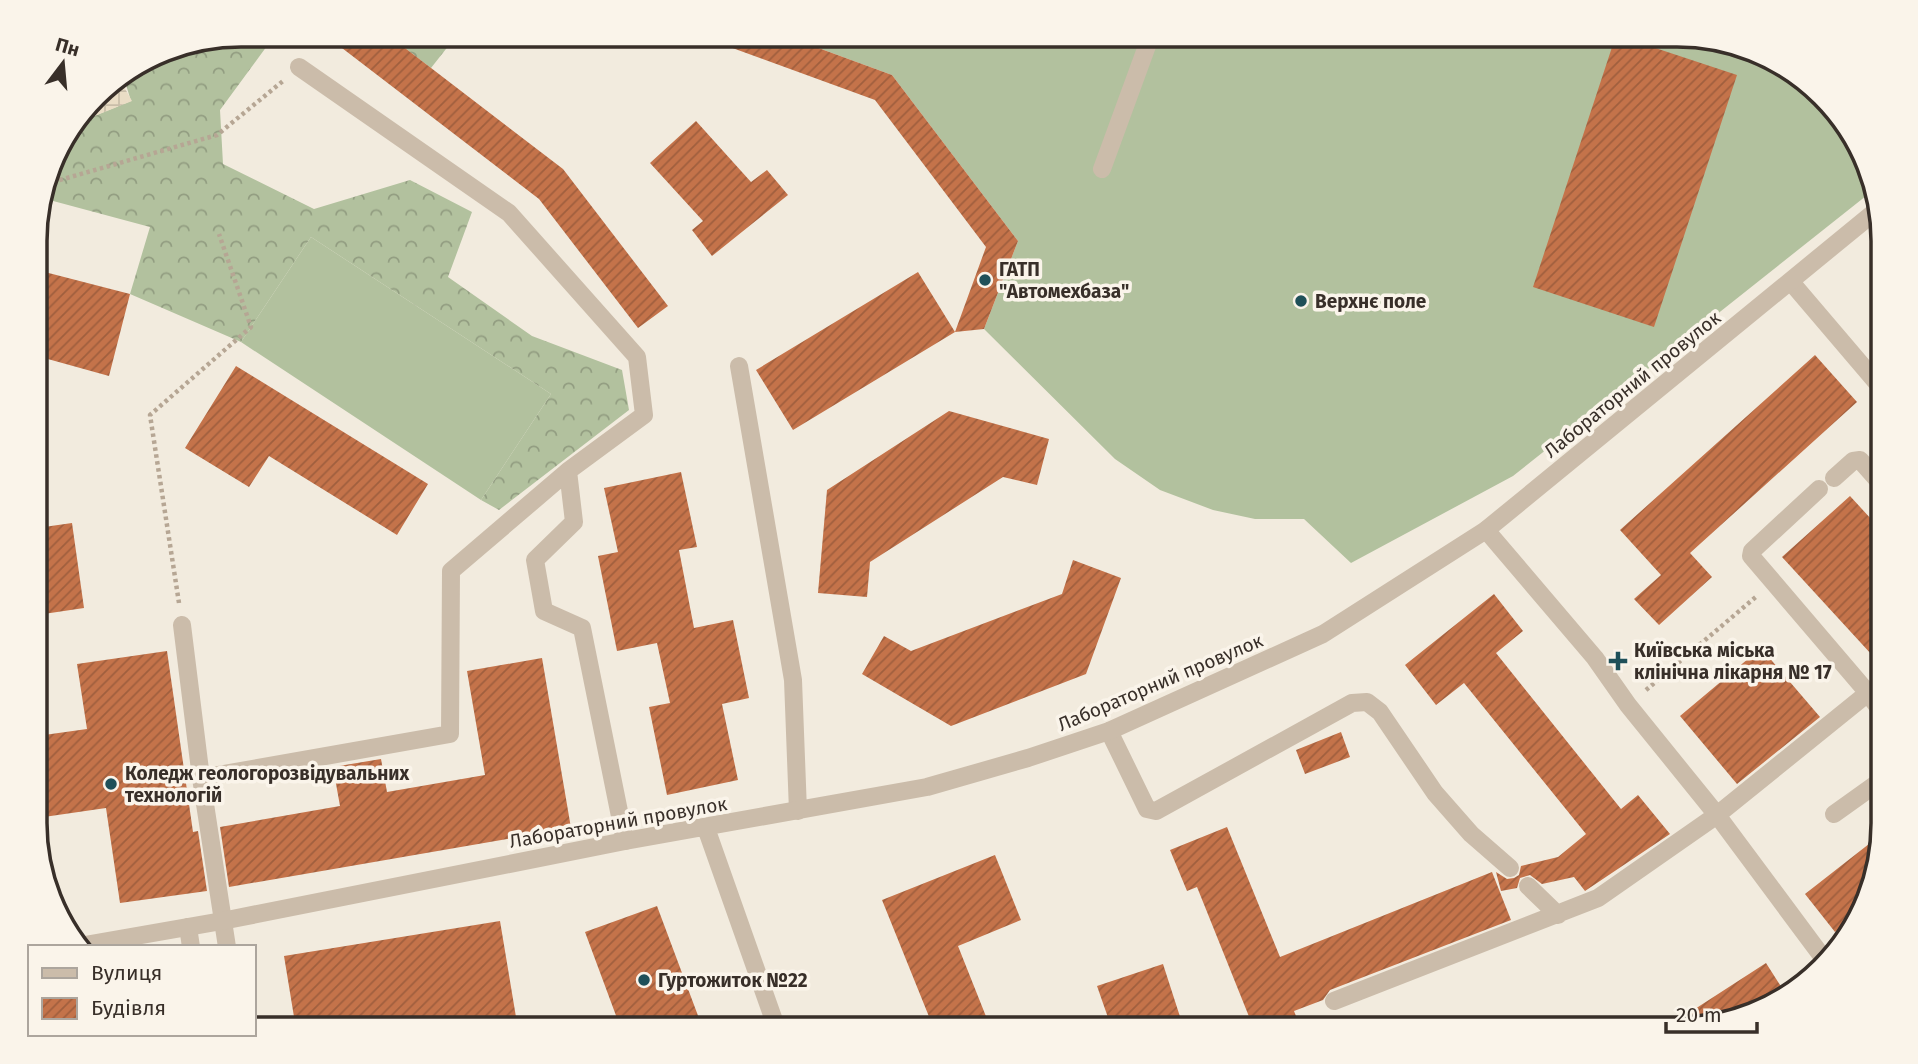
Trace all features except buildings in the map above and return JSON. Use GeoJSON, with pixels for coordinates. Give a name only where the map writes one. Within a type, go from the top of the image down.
{"type":"FeatureCollection","features":[{"type":"Feature","properties":{"kind":"street"},"geometry":{"type":"LineString","coordinates":[[1102,169],[1147,47]]}},
{"type":"Feature","properties":{"kind":"street"},"geometry":{"type":"LineString","coordinates":[[201,778],[450,734],[451,571],[568,471],[644,415],[637,357],[509,213],[299,67]]}},
{"type":"Feature","properties":{"kind":"street","name":"Лабораторний провулок"},"geometry":{"type":"LineString","coordinates":[[90,944],[188,928],[625,841],[927,787],[1109,731],[1323,634],[1486,530],[1869,217]]}},
{"type":"Feature","properties":{"kind":"street"},"geometry":{"type":"LineString","coordinates":[[1791,282],[1870,376]]}},
{"type":"Feature","properties":{"kind":"street"},"geometry":{"type":"LineString","coordinates":[[739,366],[793,680],[798,811]]}},
{"type":"Feature","properties":{"kind":"street"},"geometry":{"type":"LineString","coordinates":[[1833,478],[1853,461],[1860,460],[1870,472]]}},
{"type":"Feature","properties":{"kind":"street"},"geometry":{"type":"LineString","coordinates":[[568,471],[574,522],[536,560],[544,611],[582,628],[625,841]]}},
{"type":"Feature","properties":{"kind":"street"},"geometry":{"type":"LineString","coordinates":[[1819,489],[1752,551],[1753,559],[1870,696]]}},
{"type":"Feature","properties":{"kind":"street"},"geometry":{"type":"LineString","coordinates":[[1486,530],[1595,658],[1628,705],[1717,815],[1820,953]]}},
{"type":"Feature","properties":{"kind":"street"},"geometry":{"type":"LineString","coordinates":[[182,625],[201,778],[227,945]]}},
{"type":"Feature","properties":{"kind":"street"},"geometry":{"type":"LineString","coordinates":[[1334,1001],[1598,898],[1717,815],[1868,693]]}},
{"type":"Feature","properties":{"kind":"street"},"geometry":{"type":"LineString","coordinates":[[1109,731],[1147,809],[1156,811],[1352,703],[1367,702],[1380,712],[1435,793],[1471,834],[1510,869]]}},
{"type":"Feature","properties":{"kind":"street"},"geometry":{"type":"LineString","coordinates":[[1834,814],[1870,788]]}},
{"type":"Feature","properties":{"kind":"street"},"geometry":{"type":"LineString","coordinates":[[706,828],[773,1017]]}},
{"type":"Feature","properties":{"kind":"street"},"geometry":{"type":"LineString","coordinates":[[1528,886],[1558,915]]}},
{"type":"Feature","properties":{"kind":"street"},"geometry":{"type":"LineString","coordinates":[[188,928],[191,945]]}},
{"type":"Feature","properties":{"kind":"path"},"geometry":{"type":"LineString","coordinates":[[57,181],[218,135],[299,67]]}},
{"type":"Feature","properties":{"kind":"path"},"geometry":{"type":"LineString","coordinates":[[182,625],[150,415],[251,327],[219,234]]}},
{"type":"Feature","properties":{"kind":"path"},"geometry":{"type":"LineString","coordinates":[[1628,705],[1774,582]]}},
{"type":"Feature","properties":{"kind":"green space"},"geometry":{"type":"Polygon","coordinates":[[[266,47],[220,110],[223,164],[314,209],[410,180],[472,212],[448,277],[532,336],[622,370],[629,410],[499,510],[481,500],[551,394],[311,237],[241,342],[130,294],[150,227],[52,201],[62,167],[73,144],[92,117],[131,101],[126,85],[155,67],[203,51],[266,47]]]}},
{"type":"Feature","properties":{"kind":"green space"},"geometry":{"type":"Polygon","coordinates":[[[404,47],[448,47],[431,68],[404,47]]]}},
{"type":"Feature","properties":{"kind":"green space"},"geometry":{"type":"Polygon","coordinates":[[[816,47],[1702,49],[1751,62],[1774,73],[1814,104],[1845,144],[1865,197],[1513,476],[1351,563],[1304,519],[1255,519],[1213,510],[1160,490],[1115,459],[984,329],[1018,241],[892,75],[816,47]]]}},
{"type":"Feature","properties":{"kind":"green space"},"geometry":{"type":"Polygon","coordinates":[[[311,237],[551,394],[481,500],[241,342],[311,237]]]}},
{"type":"Feature","properties":{"kind":"shaded area"},"geometry":{"type":"Polygon","coordinates":[[[124,87],[132,101],[92,117],[113,95],[124,87]]]}},
{"type":"Feature","properties":{"kind":"place","name":"ГАТП \"Автомехбаза\""},"geometry":{"type":"Point","coordinates":[985,280]}},
{"type":"Feature","properties":{"kind":"place","name":"Верхнє поле"},"geometry":{"type":"Point","coordinates":[1301,301]}},
{"type":"Feature","properties":{"kind":"place","name":"Київська міська клінічна лікарня № 17"},"geometry":{"type":"Point","coordinates":[1618,661]}},
{"type":"Feature","properties":{"kind":"place","name":"Коледж геологорозвідувальних технологій"},"geometry":{"type":"Point","coordinates":[111,784]}},
{"type":"Feature","properties":{"kind":"place","name":"Гуртожиток №22"},"geometry":{"type":"Point","coordinates":[644,980]}}]}
